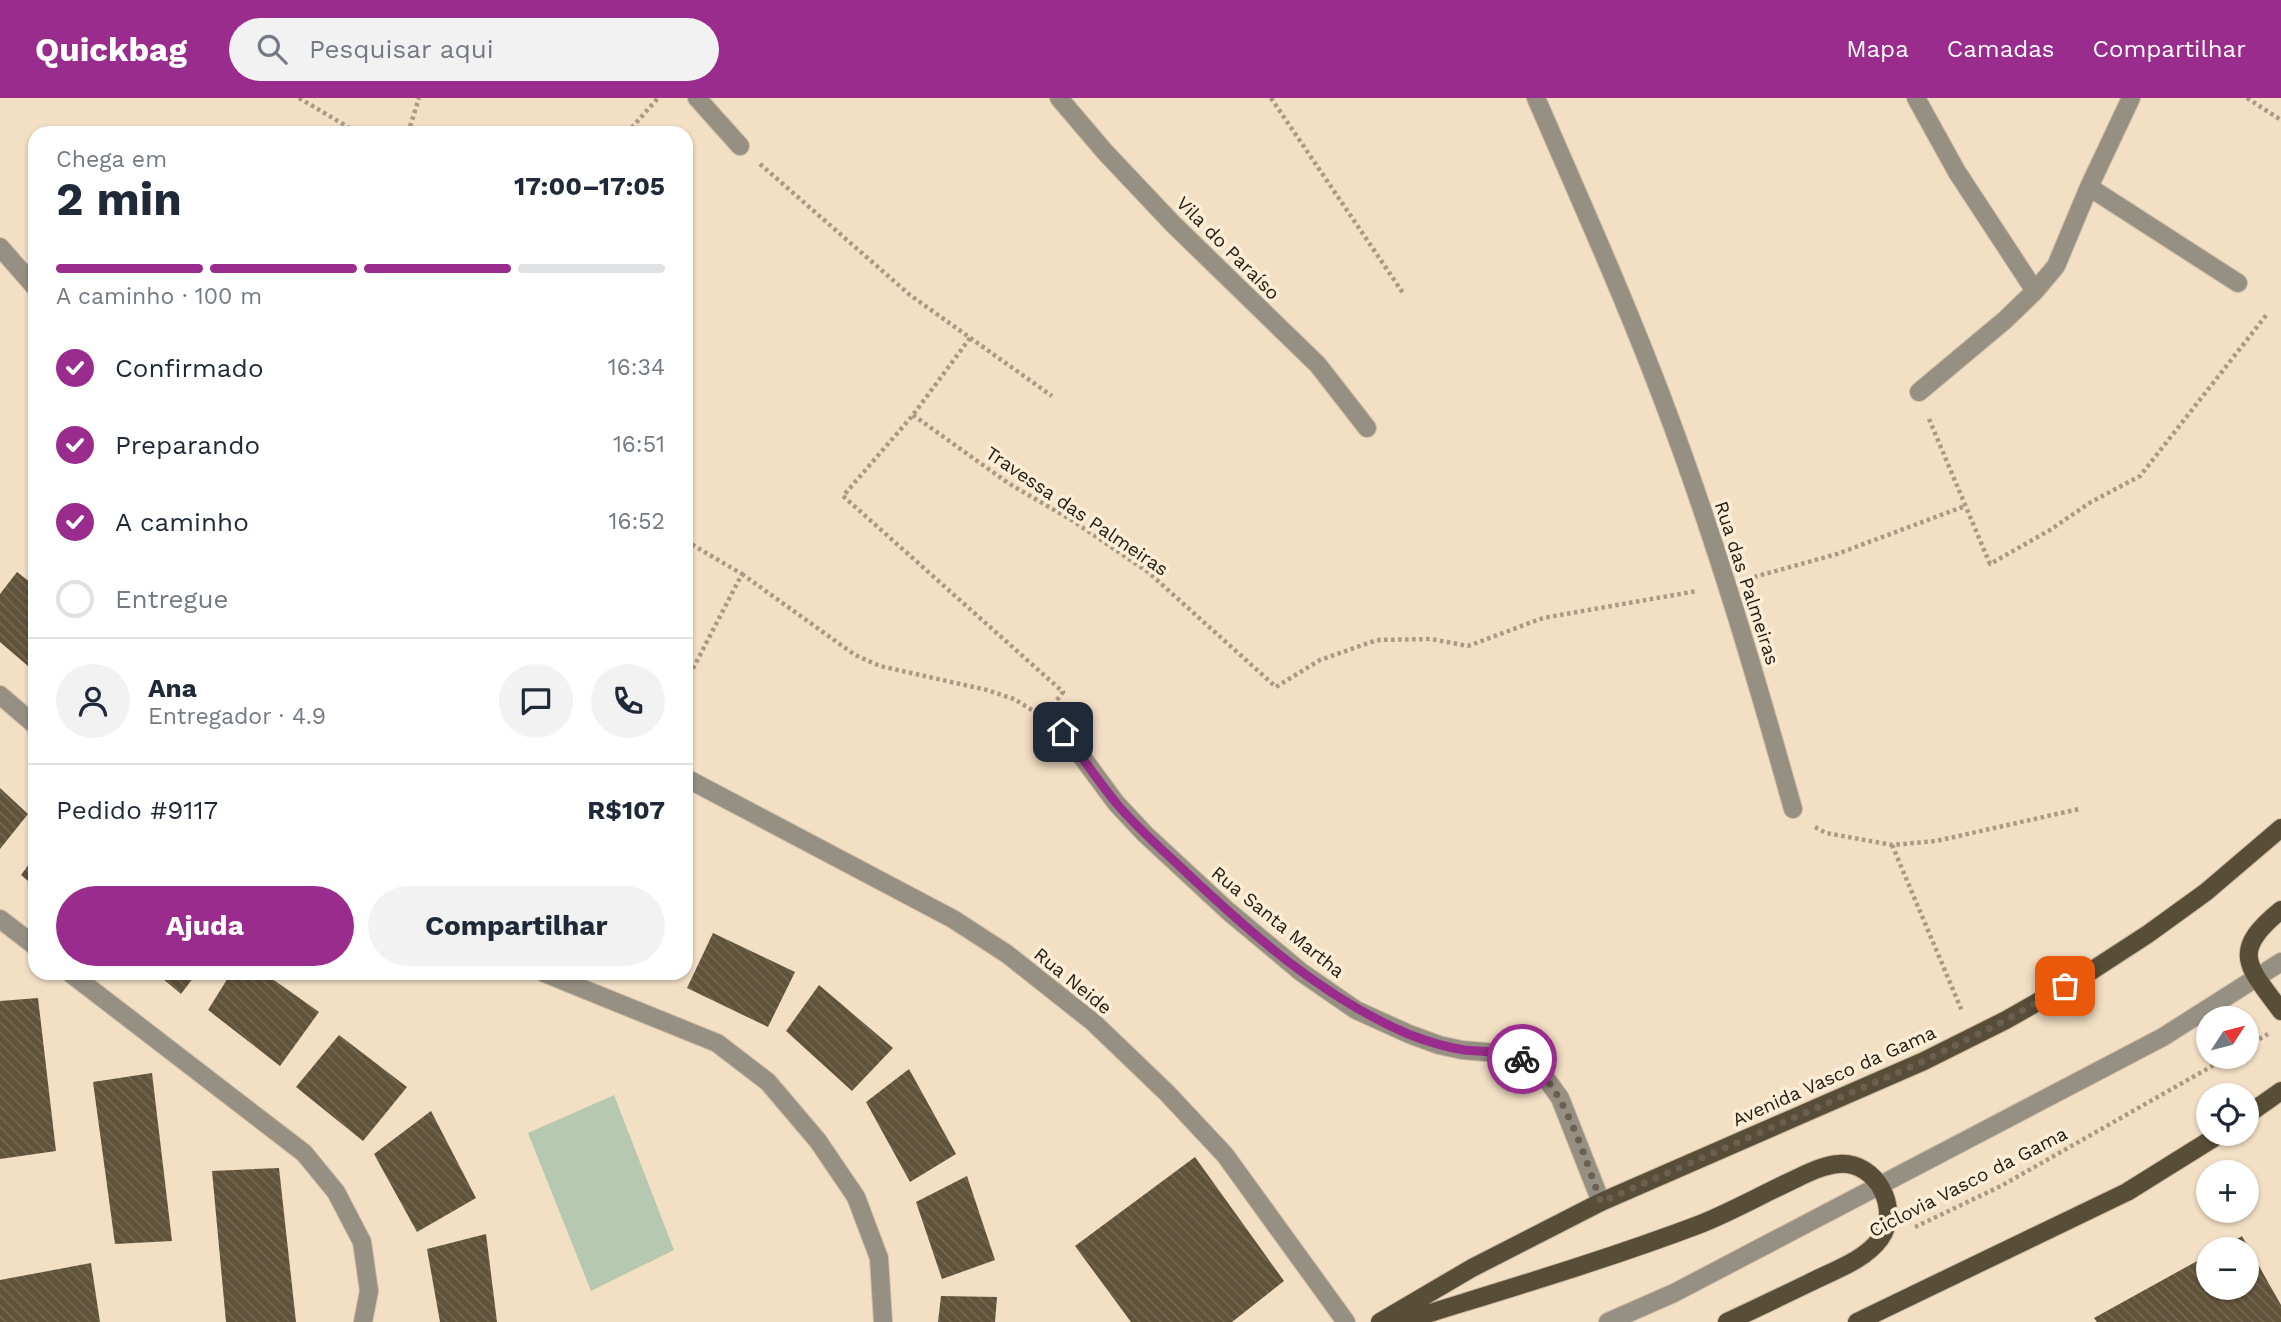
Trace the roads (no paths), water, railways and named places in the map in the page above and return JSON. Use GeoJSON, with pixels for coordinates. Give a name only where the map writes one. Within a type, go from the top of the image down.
{"type":"FeatureCollection","features":[{"type":"Feature","properties":{"kind":"main road","name":"Avenida Vasco da Gama"},"geometry":{"type":"LineString","coordinates":[[1380,1322],[1472,1268],[1601,1202],[1973,1038],[2074,981],[2148,934],[2206,892],[2281,828]]}},
{"type":"Feature","properties":{"kind":"main road"},"geometry":{"type":"LineString","coordinates":[[2281,910],[2259,931],[2247,950],[2248,964],[2281,1011]]}},
{"type":"Feature","properties":{"kind":"main road"},"geometry":{"type":"LineString","coordinates":[[2259,1107],[2281,1091]]}},
{"type":"Feature","properties":{"kind":"main road"},"geometry":{"type":"LineString","coordinates":[[1857,1322],[2127,1192],[2201,1146]]}},
{"type":"Feature","properties":{"kind":"main road"},"geometry":{"type":"LineString","coordinates":[[1401,1322],[1628,1251],[1702,1223],[1810,1172],[1837,1164],[1857,1165],[1871,1173],[1880,1185],[1887,1203],[1888,1222],[1881,1238],[1851,1262],[1727,1322]]}},
{"type":"Feature","properties":{"kind":"street"},"geometry":{"type":"LineString","coordinates":[[697,98],[740,146]]}},
{"type":"Feature","properties":{"kind":"street","name":"Vila do Paraíso"},"geometry":{"type":"LineString","coordinates":[[1059,98],[1105,152],[1173,224],[1318,365],[1367,428]]}},
{"type":"Feature","properties":{"kind":"street","name":"Rua das Palmeiras"},"geometry":{"type":"LineString","coordinates":[[1536,98],[1608,263],[1656,383],[1728,585],[1793,809]]}},
{"type":"Feature","properties":{"kind":"street"},"geometry":{"type":"LineString","coordinates":[[1916,98],[1957,172],[2035,291]]}},
{"type":"Feature","properties":{"kind":"street"},"geometry":{"type":"LineString","coordinates":[[1919,392],[2035,291],[2056,266],[2131,98]]}},
{"type":"Feature","properties":{"kind":"street"},"geometry":{"type":"LineString","coordinates":[[2089,187],[2238,283]]}},
{"type":"Feature","properties":{"kind":"street"},"geometry":{"type":"LineString","coordinates":[[0,247],[28,279]]}},
{"type":"Feature","properties":{"kind":"street"},"geometry":{"type":"LineString","coordinates":[[0,695],[28,719]]}},
{"type":"Feature","properties":{"kind":"street","name":"Rua Santa Martha"},"geometry":{"type":"LineString","coordinates":[[1063,732],[1116,803],[1145,834],[1228,911],[1301,972],[1356,1010],[1409,1034],[1439,1045],[1509,1054],[1529,1062],[1542,1073],[1560,1098],[1601,1202]]}},
{"type":"Feature","properties":{"kind":"street","name":"Rua Neide"},"geometry":{"type":"LineString","coordinates":[[693,782],[953,919],[1007,954],[1093,1022],[1167,1093],[1224,1156],[1346,1322]]}},
{"type":"Feature","properties":{"kind":"street"},"geometry":{"type":"LineString","coordinates":[[0,919],[28,941]]}},
{"type":"Feature","properties":{"kind":"street"},"geometry":{"type":"LineString","coordinates":[[1608,1322],[1674,1293],[2163,1037],[2281,961]]}},
{"type":"Feature","properties":{"kind":"street"},"geometry":{"type":"LineString","coordinates":[[79,980],[304,1153],[336,1192],[362,1242],[369,1291],[363,1322]]}},
{"type":"Feature","properties":{"kind":"street"},"geometry":{"type":"LineString","coordinates":[[561,980],[717,1043],[768,1082],[818,1141],[856,1197],[879,1258],[883,1322]]}},
{"type":"Feature","properties":{"kind":"street"},"geometry":{"type":"LineString","coordinates":[[1630,1322],[1674,1293]]}}]}
